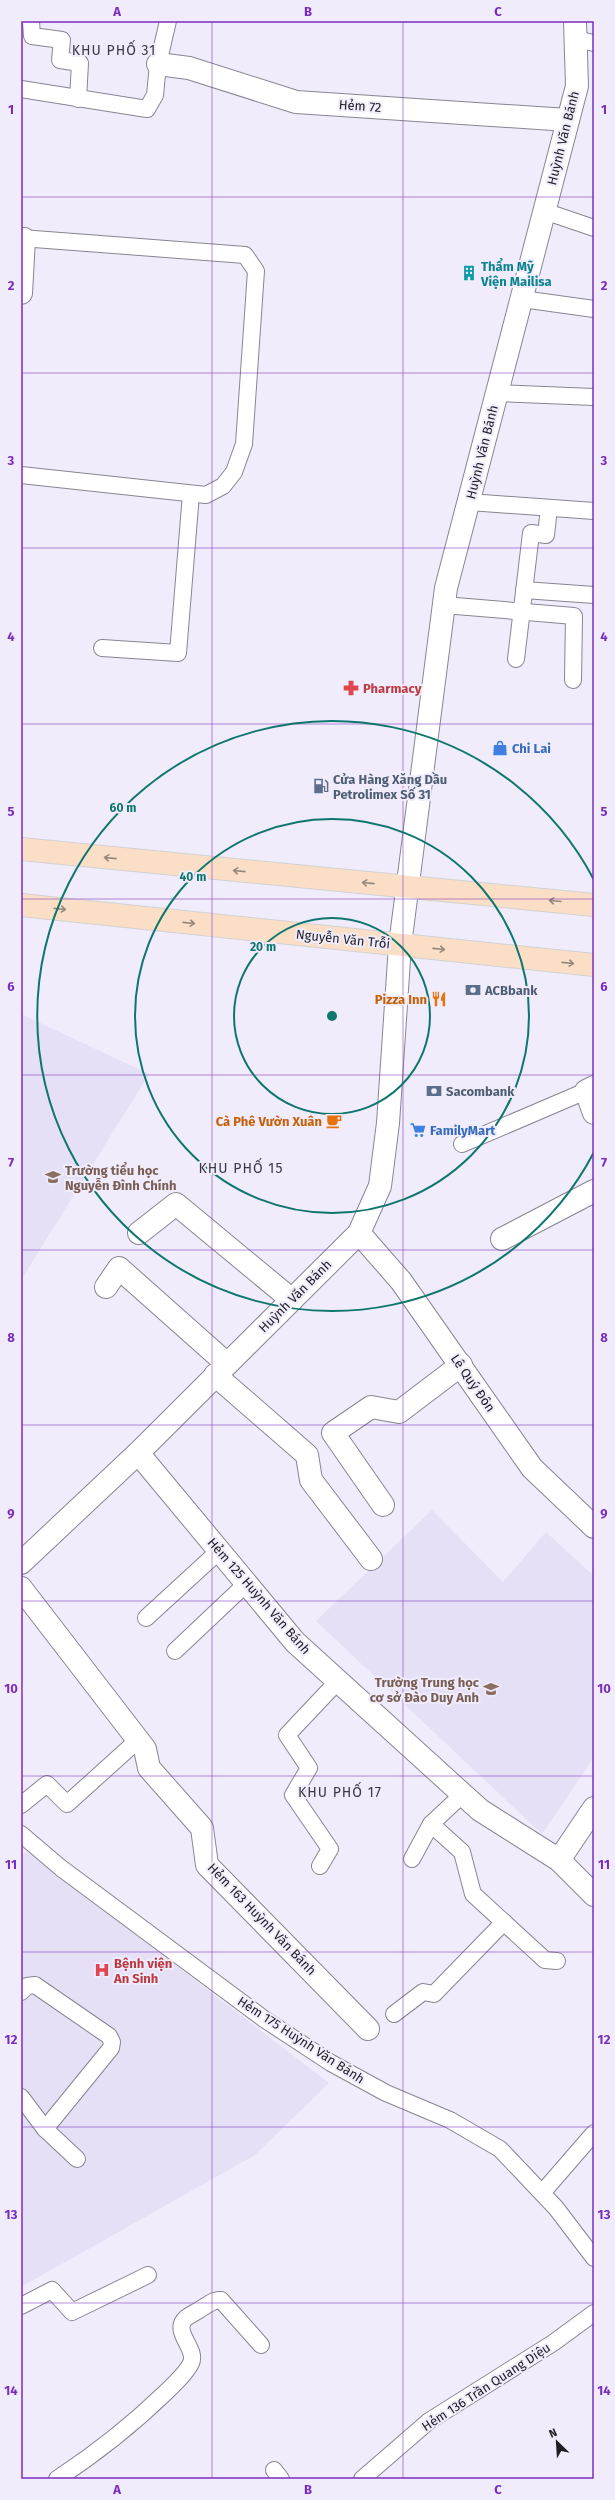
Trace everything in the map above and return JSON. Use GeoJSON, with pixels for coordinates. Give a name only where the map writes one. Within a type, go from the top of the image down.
{"type":"FeatureCollection","features":[{"type":"Feature","properties":{"kind":"main road"},"geometry":{"type":"LineString","coordinates":[[21,849],[594,905]]}},
{"type":"Feature","properties":{"kind":"main road","name":"Nguyễn Văn Trỗi"},"geometry":{"type":"LineString","coordinates":[[21,905],[594,965]]}},
{"type":"Feature","properties":{"kind":"street","name":"Huỳnh Văn Bánh"},"geometry":{"type":"LineString","coordinates":[[21,1563],[138,1453],[359,1233],[380,1186],[388,1123],[400,945],[446,588],[577,86],[581,34]]}},
{"type":"Feature","properties":{"kind":"street","name":"Hẻm 72"},"geometry":{"type":"LineString","coordinates":[[158,64],[189,68],[296,102],[568,120]]}},
{"type":"Feature","properties":{"kind":"street"},"geometry":{"type":"LineString","coordinates":[[21,293],[23,239]]}},
{"type":"Feature","properties":{"kind":"street"},"geometry":{"type":"LineString","coordinates":[[590,1089],[594,1113]]}},
{"type":"Feature","properties":{"kind":"street"},"geometry":{"type":"LineString","coordinates":[[502,1239],[594,1191]]}},
{"type":"Feature","properties":{"kind":"street"},"geometry":{"type":"LineString","coordinates":[[139,1233],[176,1204],[292,1300]]}},
{"type":"Feature","properties":{"kind":"street","name":"Lê Quý Ðôn"},"geometry":{"type":"LineString","coordinates":[[359,1233],[401,1281],[532,1468],[594,1527]]}},
{"type":"Feature","properties":{"kind":"street"},"geometry":{"type":"LineString","coordinates":[[106,1287],[119,1268],[307,1455],[310,1480],[371,1559]]}},
{"type":"Feature","properties":{"kind":"street"},"geometry":{"type":"LineString","coordinates":[[383,1505],[333,1433],[371,1407],[399,1412],[461,1365]]}},
{"type":"Feature","properties":{"kind":"street","name":"Hẻm 125 Huỳnh Văn Bánh"},"geometry":{"type":"LineString","coordinates":[[138,1453],[295,1642],[480,1810],[559,1860],[594,1895]]}},
{"type":"Feature","properties":{"kind":"street","name":"Hẻm 163 Huỳnh Văn Bánh"},"geometry":{"type":"LineString","coordinates":[[21,1588],[145,1749],[149,1768],[202,1828],[208,1865],[368,2029]]}},
{"type":"Feature","properties":{"kind":"street"},"geometry":{"type":"LineString","coordinates":[[559,1860],[594,1808]]}},
{"type":"Feature","properties":{"kind":"lane"},"geometry":{"type":"LineString","coordinates":[[31,21],[32,36],[62,40],[60,60],[80,63],[78,99]]}},
{"type":"Feature","properties":{"kind":"lane"},"geometry":{"type":"LineString","coordinates":[[21,89],[147,110],[155,95],[158,64],[168,21]]}},
{"type":"Feature","properties":{"kind":"lane"},"geometry":{"type":"LineString","coordinates":[[544,211],[594,228]]}},
{"type":"Feature","properties":{"kind":"lane"},"geometry":{"type":"LineString","coordinates":[[21,476],[206,495],[223,486],[234,472],[244,444],[256,271],[245,255],[23,239]]}},
{"type":"Feature","properties":{"kind":"lane"},"geometry":{"type":"LineString","coordinates":[[522,299],[594,309]]}},
{"type":"Feature","properties":{"kind":"lane"},"geometry":{"type":"LineString","coordinates":[[497,393],[594,397]]}},
{"type":"Feature","properties":{"kind":"lane"},"geometry":{"type":"LineString","coordinates":[[102,648],[178,653],[191,494]]}},
{"type":"Feature","properties":{"kind":"lane"},"geometry":{"type":"LineString","coordinates":[[469,502],[594,511]]}},
{"type":"Feature","properties":{"kind":"lane"},"geometry":{"type":"LineString","coordinates":[[516,659],[531,533],[546,535],[549,508]]}},
{"type":"Feature","properties":{"kind":"lane"},"geometry":{"type":"LineString","coordinates":[[524,590],[594,595]]}},
{"type":"Feature","properties":{"kind":"lane"},"geometry":{"type":"LineString","coordinates":[[444,605],[574,616],[573,680]]}},
{"type":"Feature","properties":{"kind":"lane"},"geometry":{"type":"LineString","coordinates":[[462,1144],[590,1089]]}},
{"type":"Feature","properties":{"kind":"lane"},"geometry":{"type":"LineString","coordinates":[[146,1618],[220,1551]]}},
{"type":"Feature","properties":{"kind":"lane"},"geometry":{"type":"LineString","coordinates":[[175,1651],[247,1583]]}},
{"type":"Feature","properties":{"kind":"lane"},"geometry":{"type":"LineString","coordinates":[[320,1866],[330,1849],[293,1795],[309,1768],[287,1735],[338,1681]]}},
{"type":"Feature","properties":{"kind":"lane"},"geometry":{"type":"LineString","coordinates":[[21,1805],[46,1784],[67,1804],[138,1740]]}},
{"type":"Feature","properties":{"kind":"lane"},"geometry":{"type":"LineString","coordinates":[[412,1859],[430,1824],[463,1794]]}},
{"type":"Feature","properties":{"kind":"lane"},"geometry":{"type":"LineString","coordinates":[[430,1824],[462,1852],[473,1894],[545,1960],[557,1961]]}},
{"type":"Feature","properties":{"kind":"lane","name":"Hẻm 175 Huỳnh Văn Bánh"},"geometry":{"type":"LineString","coordinates":[[21,1834],[61,1868],[264,2019],[331,2063],[386,2093],[450,2120],[500,2149],[542,2193],[594,2258]]}},
{"type":"Feature","properties":{"kind":"lane"},"geometry":{"type":"LineString","coordinates":[[394,2014],[423,1992],[434,1994],[504,1922]]}},
{"type":"Feature","properties":{"kind":"lane"},"geometry":{"type":"LineString","coordinates":[[21,1992],[27,1986],[35,1985],[109,2036],[112,2042],[111,2048],[45,2129]]}},
{"type":"Feature","properties":{"kind":"lane"},"geometry":{"type":"LineString","coordinates":[[21,2097],[45,2129],[77,2159]]}},
{"type":"Feature","properties":{"kind":"lane"},"geometry":{"type":"LineString","coordinates":[[542,2193],[594,2134]]}},
{"type":"Feature","properties":{"kind":"lane"},"geometry":{"type":"LineString","coordinates":[[21,2306],[52,2290],[72,2312],[148,2275]]}},
{"type":"Feature","properties":{"kind":"lane"},"geometry":{"type":"LineString","coordinates":[[57,2479],[97,2451],[145,2412],[176,2383],[192,2363],[193,2353],[183,2335],[182,2328],[186,2318],[213,2301],[221,2300],[261,2345]]}},
{"type":"Feature","properties":{"kind":"lane","name":"Hẻm 136 Trần Quang Diệu"},"geometry":{"type":"LineString","coordinates":[[362,2479],[429,2421],[553,2343],[594,2313]]}},
{"type":"Feature","properties":{"kind":"shaded area","name":"Trường tiểu học Nguyễn Đình Chính"},"geometry":{"type":"Polygon","coordinates":[[[21,1014],[149,1074],[21,1280],[21,1014]]]}},
{"type":"Feature","properties":{"kind":"shaded area","name":"Trường Trung học cơ sở Đào Duy Anh"},"geometry":{"type":"Polygon","coordinates":[[[432,1510],[503,1582],[546,1532],[594,1576],[594,1757],[542,1834],[316,1621],[432,1510]]]}},
{"type":"Feature","properties":{"kind":"shaded area","name":"Bệnh viện An Sinh"},"geometry":{"type":"Polygon","coordinates":[[[27,1851],[329,2083],[255,2155],[21,2287],[21,1857],[27,1851]]]}},
{"type":"Feature","properties":{"kind":"place","name":"Thẩm Mỹ Viện Mailisa"},"geometry":{"type":"Point","coordinates":[469,273]}},
{"type":"Feature","properties":{"kind":"place","name":"Pharmacy"},"geometry":{"type":"Point","coordinates":[351,688]}},
{"type":"Feature","properties":{"kind":"place","name":"Chi Lai"},"geometry":{"type":"Point","coordinates":[500,748]}},
{"type":"Feature","properties":{"kind":"place","name":"Cửa Hàng Xăng Dầu Petrolimex Số 31"},"geometry":{"type":"Point","coordinates":[321,786]}},
{"type":"Feature","properties":{"kind":"place","name":"ACBbank"},"geometry":{"type":"Point","coordinates":[473,990]}},
{"type":"Feature","properties":{"kind":"place","name":"Pizza Inn"},"geometry":{"type":"Point","coordinates":[439,999]}},
{"type":"Feature","properties":{"kind":"place","name":"Sacombank"},"geometry":{"type":"Point","coordinates":[434,1091]}},
{"type":"Feature","properties":{"kind":"place","name":"Cà Phê Vườn Xuân"},"geometry":{"type":"Point","coordinates":[334,1121]}},
{"type":"Feature","properties":{"kind":"place","name":"FamilyMart"},"geometry":{"type":"Point","coordinates":[418,1130]}},
{"type":"Feature","properties":{"kind":"place","name":"Trường tiểu học Nguyễn Đình Chính"},"geometry":{"type":"Point","coordinates":[53,1177]}},
{"type":"Feature","properties":{"kind":"place","name":"Trường Trung học cơ sở Đào Duy Anh"},"geometry":{"type":"Point","coordinates":[491,1689]}},
{"type":"Feature","properties":{"kind":"place","name":"Bệnh viện An Sinh"},"geometry":{"type":"Point","coordinates":[102,1970]}},
{"type":"Feature","properties":{"kind":"district","name":"KHU PHỐ 31"},"geometry":{"type":"Point","coordinates":[114,50]}},
{"type":"Feature","properties":{"kind":"district","name":"KHU PHỐ 15"},"geometry":{"type":"Point","coordinates":[241,1168]}},
{"type":"Feature","properties":{"kind":"district","name":"KHU PHỐ 17"},"geometry":{"type":"Point","coordinates":[340,1792]}}]}
